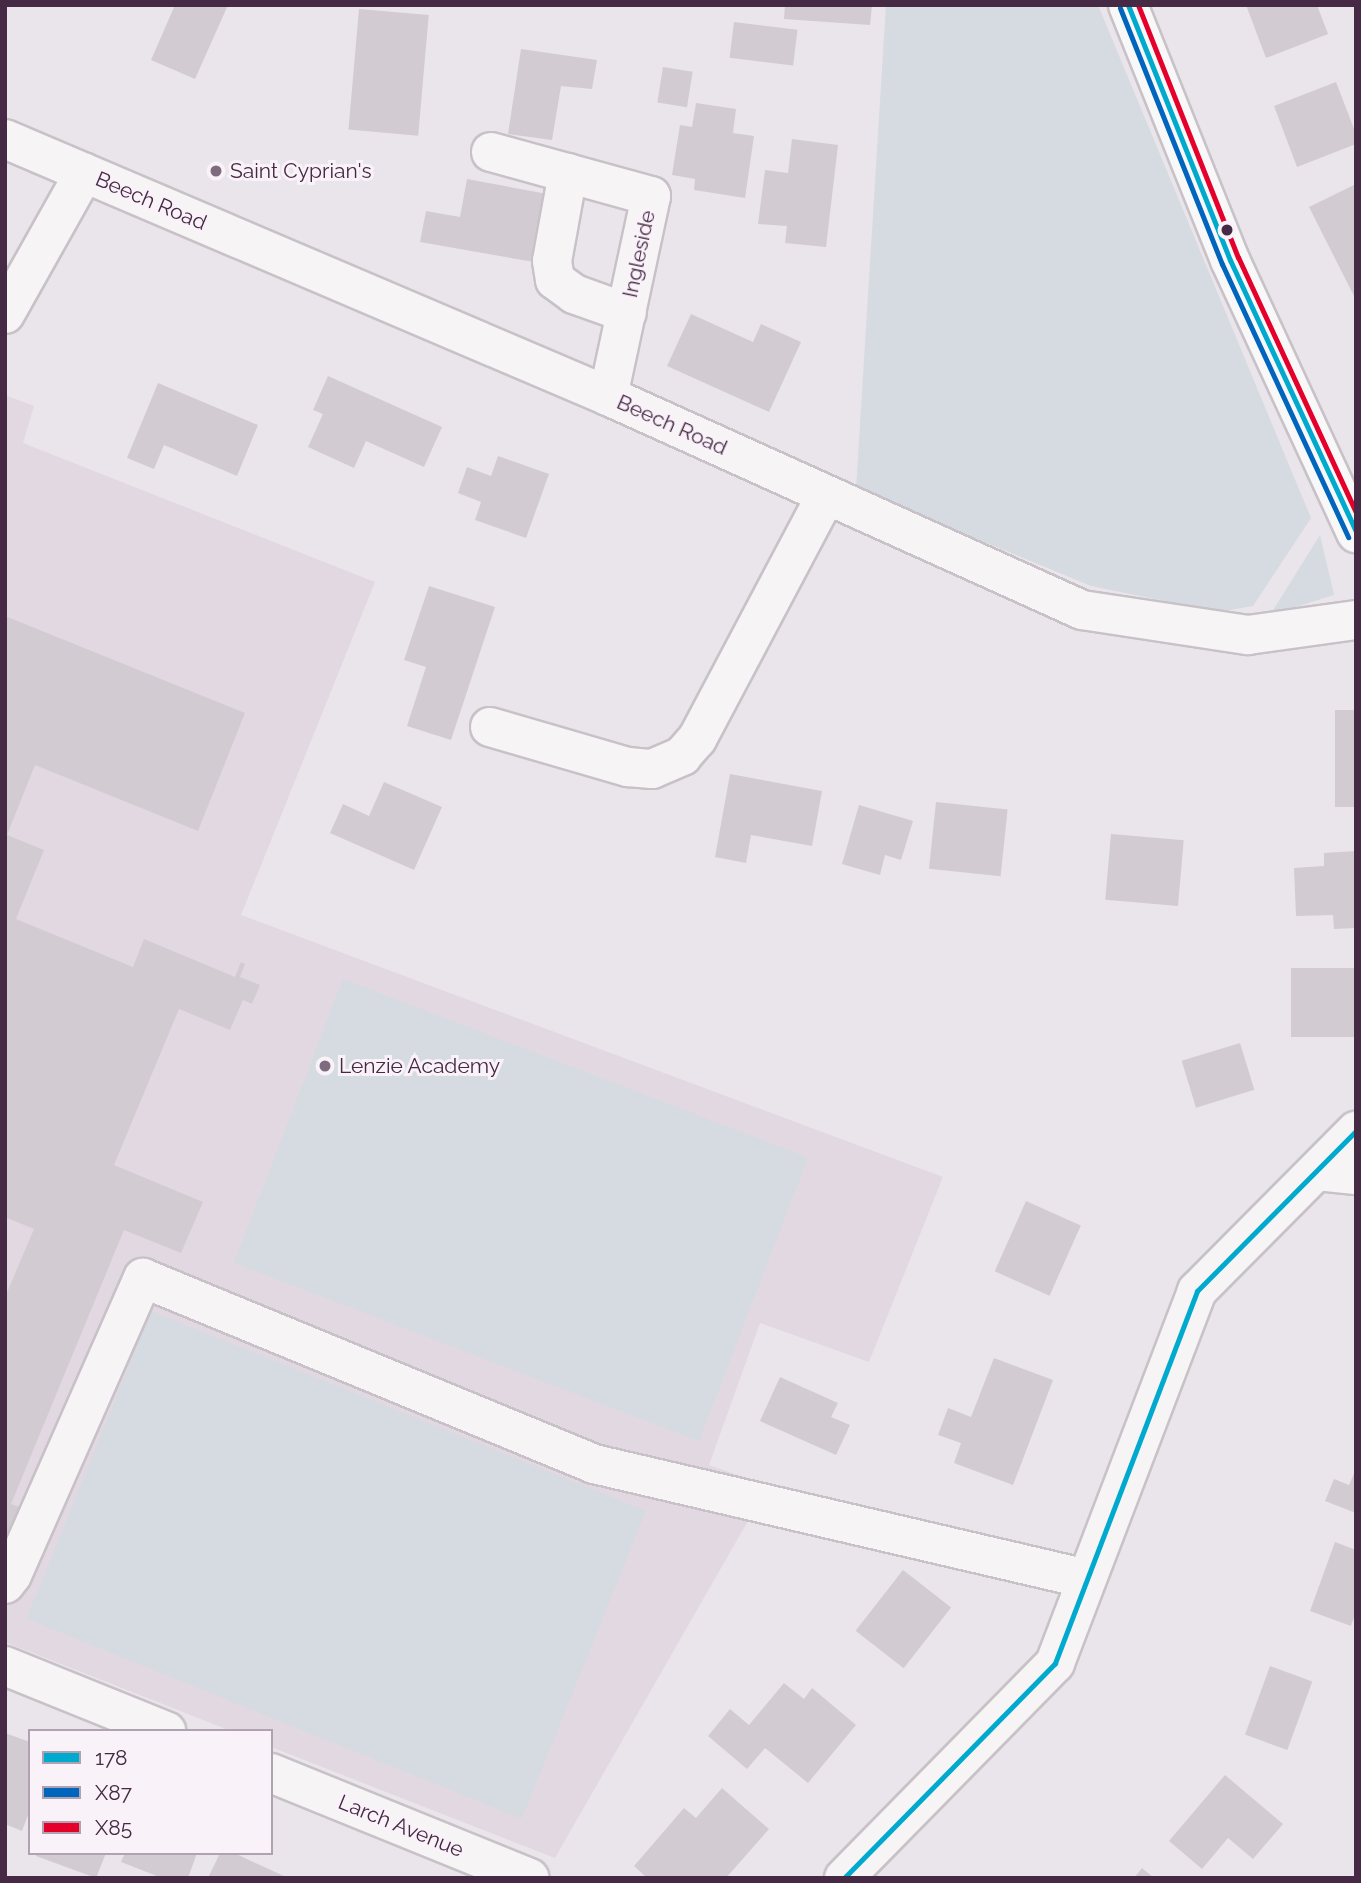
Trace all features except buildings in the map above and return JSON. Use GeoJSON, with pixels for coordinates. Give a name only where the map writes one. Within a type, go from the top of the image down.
{"type":"FeatureCollection","features":[{"type":"Feature","properties":{"kind":"main road"},"geometry":{"type":"LineString","coordinates":[[1128,5],[1230,260],[1356,533]]}},
{"type":"Feature","properties":{"kind":"street","name":"Beech Road"},"geometry":{"type":"LineString","coordinates":[[5,139],[608,396],[1082,610],[1248,635],[1356,620]]}},
{"type":"Feature","properties":{"kind":"street","name":"Ingleside"},"geometry":{"type":"LineString","coordinates":[[491,152],[651,196],[608,396]]}},
{"type":"Feature","properties":{"kind":"street"},"geometry":{"type":"LineString","coordinates":[[5,314],[84,173]]}},
{"type":"Feature","properties":{"kind":"street","name":"Ingleside"},"geometry":{"type":"LineString","coordinates":[[568,173],[552,261],[555,280],[574,293],[627,313]]}},
{"type":"Feature","properties":{"kind":"street"},"geometry":{"type":"LineString","coordinates":[[490,727],[628,767],[652,769],[682,756],[697,739],[826,495]]}},
{"type":"Feature","properties":{"kind":"street"},"geometry":{"type":"LineString","coordinates":[[844,1878],[1055,1663],[1197,1291],[1356,1131]]}},
{"type":"Feature","properties":{"kind":"street"},"geometry":{"type":"LineString","coordinates":[[1317,1171],[1356,1175]]}},
{"type":"Feature","properties":{"kind":"street"},"geometry":{"type":"LineString","coordinates":[[5,1584],[12,1575],[143,1278],[594,1464],[1087,1579]]}},
{"type":"Feature","properties":{"kind":"street"},"geometry":{"type":"LineString","coordinates":[[5,1666],[161,1729]]}},
{"type":"Feature","properties":{"kind":"street","name":"Larch Avenue"},"geometry":{"type":"LineString","coordinates":[[273,1774],[530,1878]]}},
{"type":"Feature","properties":{"kind":"shaded area"},"geometry":{"type":"Polygon","coordinates":[[[886,5],[1098,5],[1311,518],[1253,606],[1219,612],[1091,586],[856,489],[886,5]]]}},
{"type":"Feature","properties":{"kind":"shaded area","name":"Lenzie Academy"},"geometry":{"type":"Polygon","coordinates":[[[5,395],[34,406],[23,443],[375,582],[241,915],[943,1177],[869,1362],[760,1323],[709,1465],[768,1486],[555,1858],[273,1748],[273,1729],[226,1729],[5,1642],[5,395]]]}},
{"type":"Feature","properties":{"kind":"shaded area"},"geometry":{"type":"Polygon","coordinates":[[[1320,535],[1334,595],[1270,615],[1320,535]]]}},
{"type":"Feature","properties":{"kind":"shaded area"},"geometry":{"type":"Polygon","coordinates":[[[343,979],[808,1157],[699,1441],[234,1263],[343,979]]]}},
{"type":"Feature","properties":{"kind":"shaded area"},"geometry":{"type":"Polygon","coordinates":[[[151,1311],[646,1511],[522,1819],[27,1619],[151,1311]]]}},
{"type":"Feature","properties":{"kind":"transit line","name":"178"},"geometry":{"type":"LineString","coordinates":[[1128,5],[1230,260],[1356,532]]}},
{"type":"Feature","properties":{"kind":"transit line","name":"X85"},"geometry":{"type":"LineString","coordinates":[[1138,5],[1238,257],[1356,512]]}},
{"type":"Feature","properties":{"kind":"transit line","name":"X87"},"geometry":{"type":"LineString","coordinates":[[1120,8],[1222,264],[1348,537]]}},
{"type":"Feature","properties":{"kind":"transit line","name":"178"},"geometry":{"type":"LineString","coordinates":[[844,1878],[1055,1663],[1197,1291],[1356,1131]]}},
{"type":"Feature","properties":{"kind":"place","name":"Saint Cyprian's"},"geometry":{"type":"Point","coordinates":[216,171]}},
{"type":"Feature","properties":{"kind":"place","name":"Lenzie Academy"},"geometry":{"type":"Point","coordinates":[325,1066]}}]}
